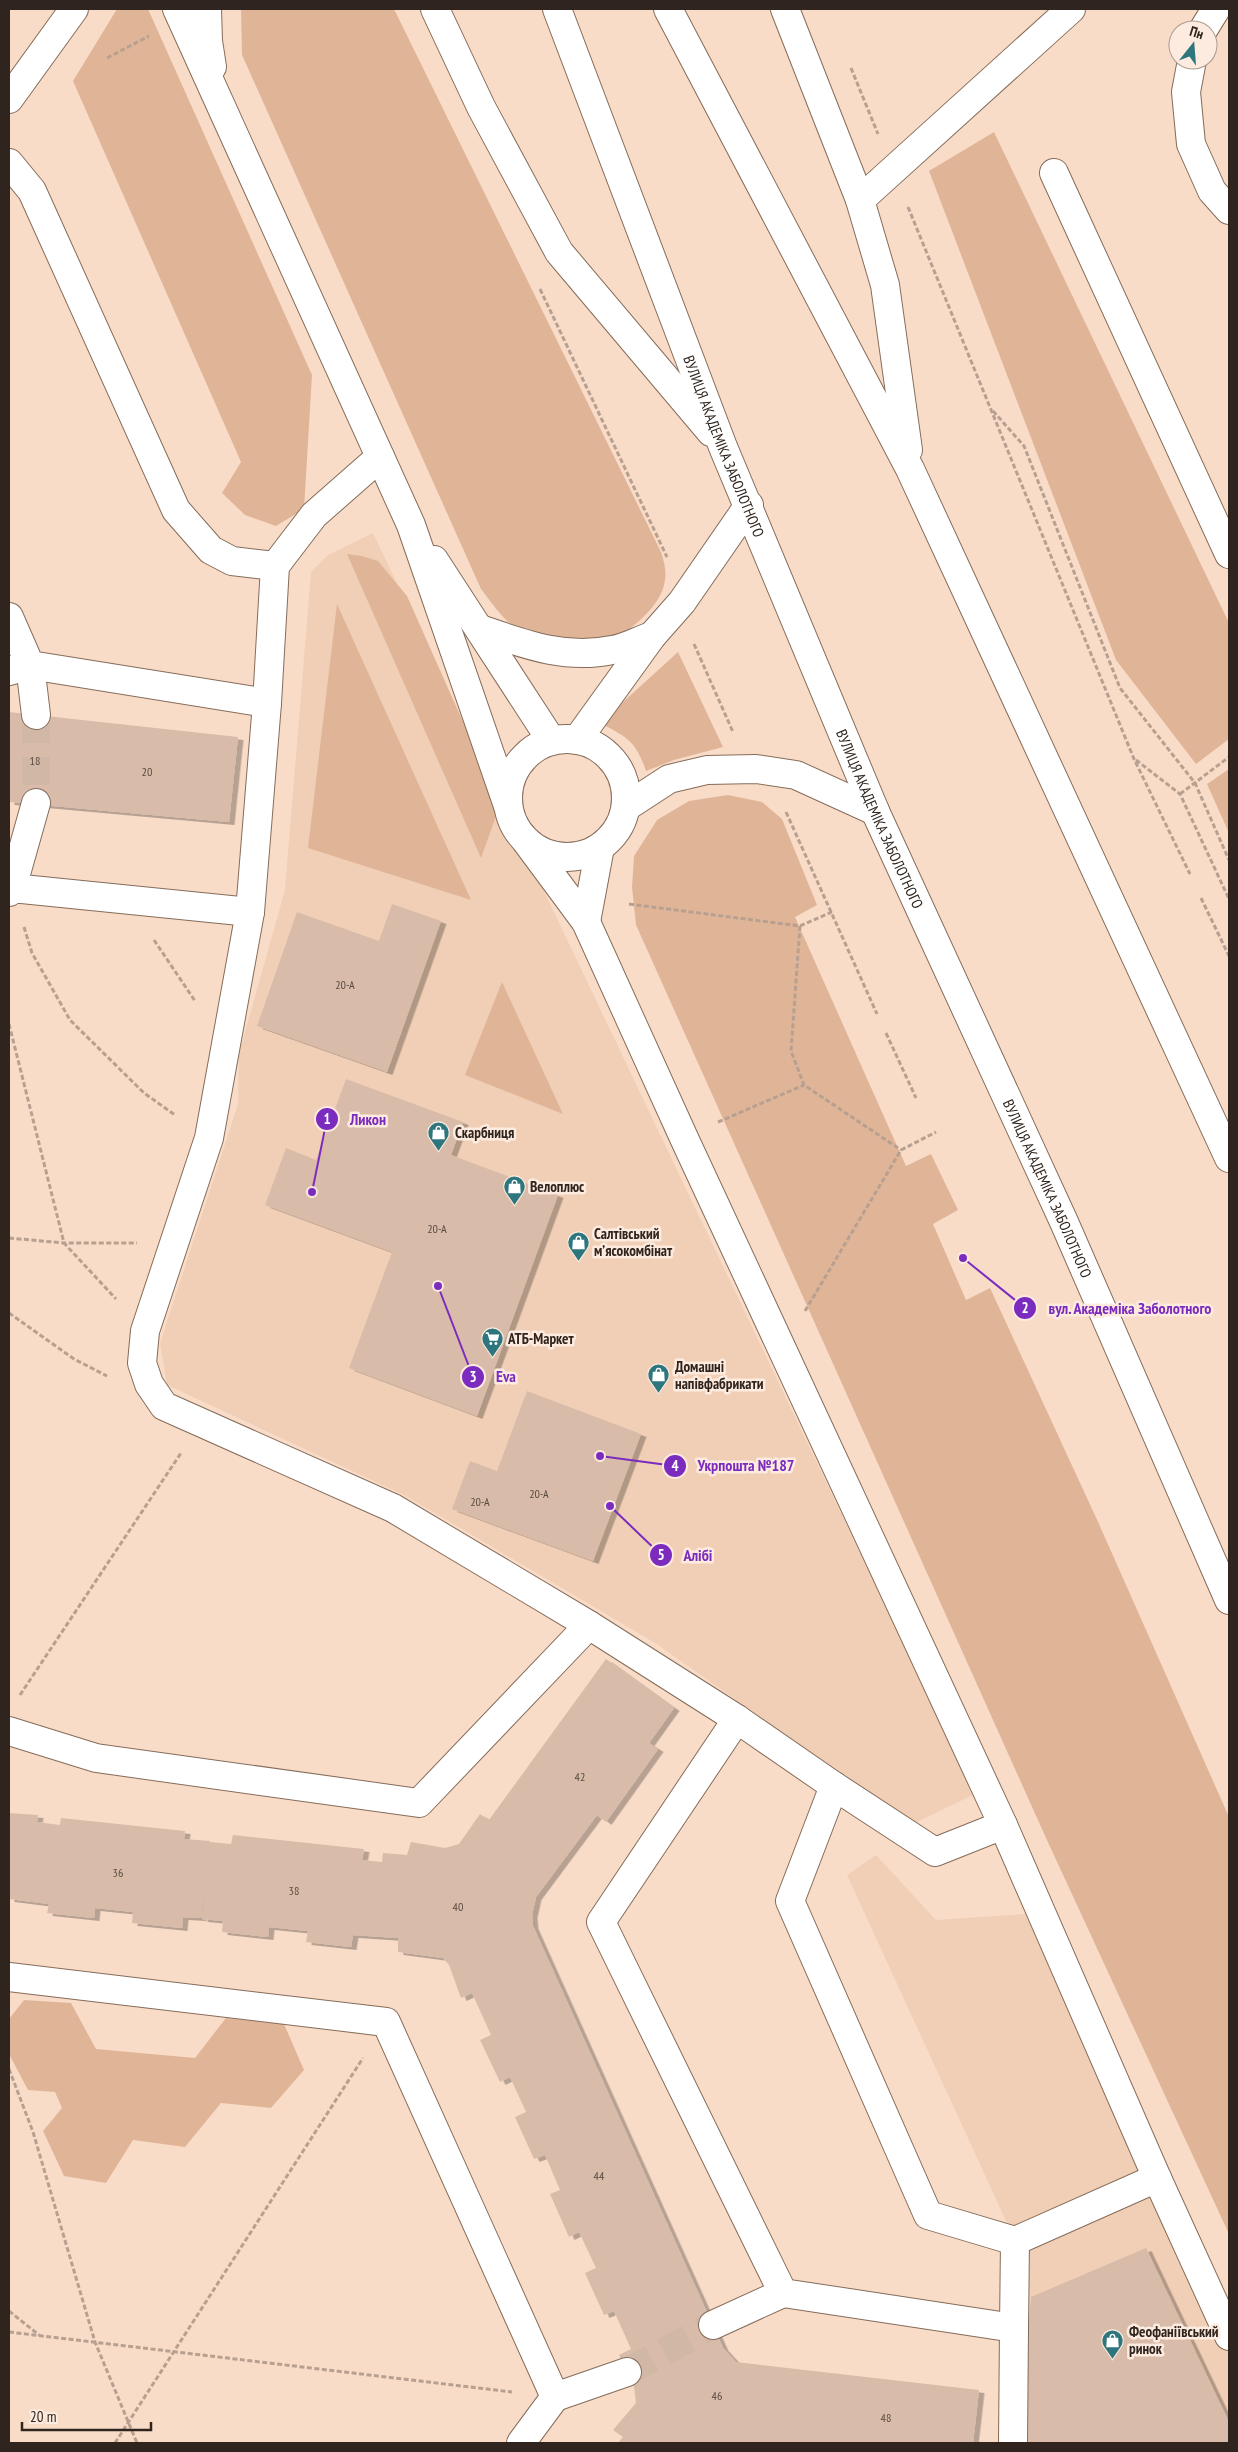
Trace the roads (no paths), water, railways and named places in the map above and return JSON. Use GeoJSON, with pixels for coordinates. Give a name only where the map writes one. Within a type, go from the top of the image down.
{"type":"FeatureCollection","features":[{"type":"Feature","properties":{"kind":"main road"},"geometry":{"type":"LineString","coordinates":[[9,99],[74,9]]}},
{"type":"Feature","properties":{"kind":"main road"},"geometry":{"type":"LineString","coordinates":[[177,9],[411,525],[514,825],[586,922],[782,1351],[1003,1825],[1157,2178],[1229,2336]]}},
{"type":"Feature","properties":{"kind":"main road"},"geometry":{"type":"LineString","coordinates":[[208,9],[208,41],[217,98]]}},
{"type":"Feature","properties":{"kind":"main road"},"geometry":{"type":"LineString","coordinates":[[436,9],[481,107],[558,252],[723,447]]}},
{"type":"Feature","properties":{"kind":"main road"},"geometry":{"type":"LineString","coordinates":[[668,9],[910,468],[1229,1158]]}},
{"type":"Feature","properties":{"kind":"main road"},"geometry":{"type":"LineString","coordinates":[[785,9],[860,200],[885,286],[910,468]]}},
{"type":"Feature","properties":{"kind":"main road"},"geometry":{"type":"LineString","coordinates":[[860,200],[1071,9]]}},
{"type":"Feature","properties":{"kind":"main road"},"geometry":{"type":"LineString","coordinates":[[1209,20],[1216,9]]}},
{"type":"Feature","properties":{"kind":"main road","name":"ВУЛИЦЯ АКАДЕМІКА ЗАБОЛОТНОГО"},"geometry":{"type":"LineString","coordinates":[[561,17],[723,447],[749,505],[875,811],[1064,1222],[1229,1600]]}},
{"type":"Feature","properties":{"kind":"main road"},"geometry":{"type":"LineString","coordinates":[[1190,70],[1186,92],[1191,144],[1212,191],[1229,210]]}},
{"type":"Feature","properties":{"kind":"main road"},"geometry":{"type":"LineString","coordinates":[[9,163],[32,191],[176,510],[211,550],[232,561],[275,566]]}},
{"type":"Feature","properties":{"kind":"main road"},"geometry":{"type":"LineString","coordinates":[[1054,173],[1229,554]]}},
{"type":"Feature","properties":{"kind":"main road"},"geometry":{"type":"LineString","coordinates":[[380,457],[314,515],[275,566],[267,703],[250,912],[209,1138],[145,1331],[142,1364],[149,1384],[164,1406],[393,1508],[590,1625],[737,1718],[834,1786],[935,1852],[1003,1825]]}},
{"type":"Feature","properties":{"kind":"main road"},"geometry":{"type":"LineString","coordinates":[[564,740],[682,602],[749,505]]}},
{"type":"Feature","properties":{"kind":"main road"},"geometry":{"type":"LineString","coordinates":[[411,525],[480,629],[564,740]]}},
{"type":"Feature","properties":{"kind":"main road"},"geometry":{"type":"LineString","coordinates":[[9,618],[20,668],[36,715]]}},
{"type":"Feature","properties":{"kind":"main road"},"geometry":{"type":"LineString","coordinates":[[480,629],[538,649],[582,655],[614,650],[652,636]]}},
{"type":"Feature","properties":{"kind":"main road"},"geometry":{"type":"LineString","coordinates":[[20,668],[267,703]]}},
{"type":"Feature","properties":{"kind":"main road"},"geometry":{"type":"LineString","coordinates":[[508,806],[508,789],[513,773],[522,758],[535,747],[564,740],[587,742],[604,750],[622,776],[626,790],[626,807],[622,822],[614,835],[600,848],[582,855],[562,857],[542,852],[526,840]]}},
{"type":"Feature","properties":{"kind":"main road"},"geometry":{"type":"LineString","coordinates":[[626,807],[669,779],[707,770],[756,769],[796,776],[875,811]]}},
{"type":"Feature","properties":{"kind":"main road"},"geometry":{"type":"LineString","coordinates":[[36,803],[10,888],[250,912]]}},
{"type":"Feature","properties":{"kind":"main road"},"geometry":{"type":"LineString","coordinates":[[586,922],[600,848]]}},
{"type":"Feature","properties":{"kind":"main road"},"geometry":{"type":"LineString","coordinates":[[9,1731],[96,1758],[419,1803],[590,1625]]}},
{"type":"Feature","properties":{"kind":"main road"},"geometry":{"type":"LineString","coordinates":[[737,1718],[601,1922],[783,2293]]}},
{"type":"Feature","properties":{"kind":"main road"},"geometry":{"type":"LineString","coordinates":[[834,1786],[790,1901],[928,2215],[1016,2241],[1157,2178]]}},
{"type":"Feature","properties":{"kind":"main road"},"geometry":{"type":"LineString","coordinates":[[9,1977],[386,2022],[555,2397]]}},
{"type":"Feature","properties":{"kind":"main road"},"geometry":{"type":"LineString","coordinates":[[1013,2443],[1016,2241]]}},
{"type":"Feature","properties":{"kind":"main road"},"geometry":{"type":"LineString","coordinates":[[713,2325],[783,2293],[1014,2328]]}},
{"type":"Feature","properties":{"kind":"main road"},"geometry":{"type":"LineString","coordinates":[[520,2443],[555,2397],[627,2372]]}},
{"type":"Feature","properties":{"kind":"tunnel"},"geometry":{"type":"LineString","coordinates":[[36,715],[36,803]]}},
{"type":"Feature","properties":{"kind":"tunnel"},"geometry":{"type":"LineString","coordinates":[[627,2372],[713,2325]]}},
{"type":"Feature","properties":{"kind":"place","name":"Скарбниця"},"geometry":{"type":"Point","coordinates":[439,1151]}},
{"type":"Feature","properties":{"kind":"place","name":"Ликон"},"geometry":{"type":"Point","coordinates":[312,1192]}},
{"type":"Feature","properties":{"kind":"place","name":"Велоплюс"},"geometry":{"type":"Point","coordinates":[514,1205]}},
{"type":"Feature","properties":{"kind":"place","name":"вул. Академіка Заболотного"},"geometry":{"type":"Point","coordinates":[963,1258]}},
{"type":"Feature","properties":{"kind":"place","name":"Салтівський мʼясокомбінат"},"geometry":{"type":"Point","coordinates":[578,1261]}},
{"type":"Feature","properties":{"kind":"place","name":"Eva"},"geometry":{"type":"Point","coordinates":[438,1286]}},
{"type":"Feature","properties":{"kind":"place","name":"АТБ-Маркет"},"geometry":{"type":"Point","coordinates":[492,1357]}},
{"type":"Feature","properties":{"kind":"place","name":"Домашні напівфабрикати"},"geometry":{"type":"Point","coordinates":[659,1394]}},
{"type":"Feature","properties":{"kind":"place","name":"Укрпошта №187"},"geometry":{"type":"Point","coordinates":[600,1456]}},
{"type":"Feature","properties":{"kind":"place","name":"Алібі"},"geometry":{"type":"Point","coordinates":[610,1506]}},
{"type":"Feature","properties":{"kind":"place","name":"Феофаніївський ринок"},"geometry":{"type":"Point","coordinates":[1113,2359]}}]}
